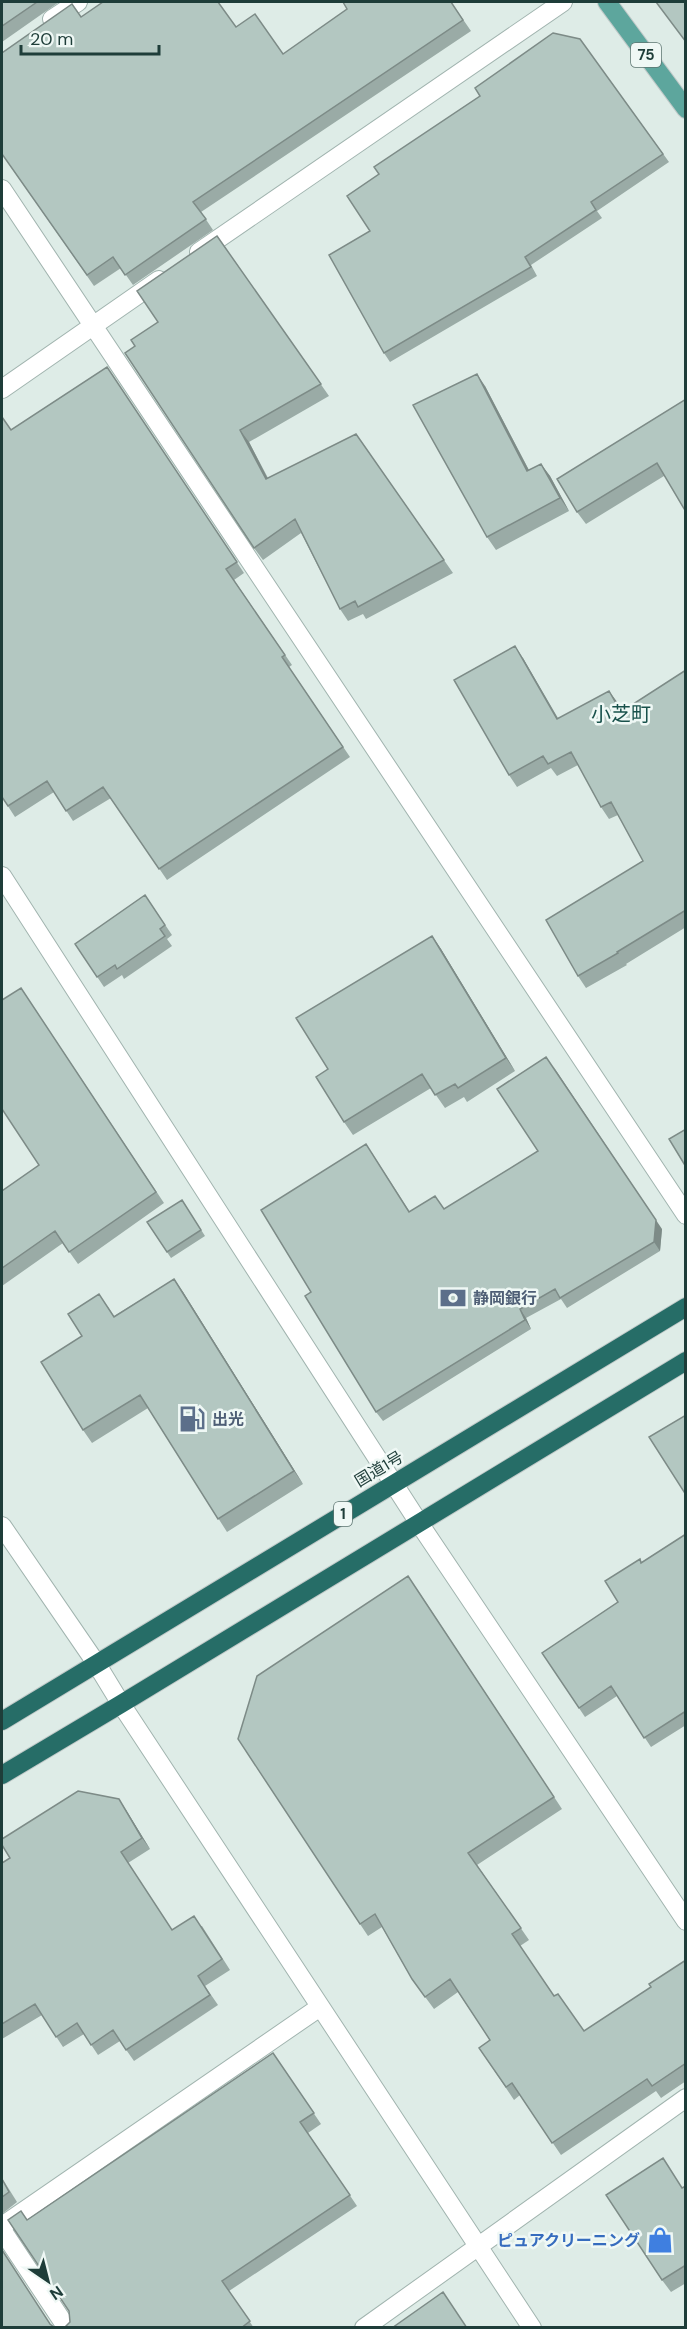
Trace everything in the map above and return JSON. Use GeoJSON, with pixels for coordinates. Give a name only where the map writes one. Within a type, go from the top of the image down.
{"type":"FeatureCollection","features":[{"type":"Feature","properties":{"kind":"highway","name":"国道1号"},"geometry":{"type":"LineString","coordinates":[[2,1721],[686,1307]]}},
{"type":"Feature","properties":{"kind":"highway"},"geometry":{"type":"LineString","coordinates":[[2,1774],[686,1361]]}},
{"type":"Feature","properties":{"kind":"main road","name":"75"},"geometry":{"type":"LineString","coordinates":[[608,2],[686,109]]}},
{"type":"Feature","properties":{"kind":"street"},"geometry":{"type":"LineString","coordinates":[[40,28],[78,2]]}},
{"type":"Feature","properties":{"kind":"street"},"geometry":{"type":"LineString","coordinates":[[189,259],[563,2]]}},
{"type":"Feature","properties":{"kind":"street"},"geometry":{"type":"LineString","coordinates":[[2,189],[91,326],[686,1215]]}},
{"type":"Feature","properties":{"kind":"street"},"geometry":{"type":"LineString","coordinates":[[2,389],[169,273]]}},
{"type":"Feature","properties":{"kind":"street"},"geometry":{"type":"LineString","coordinates":[[2,876],[419,1523],[686,1921]]}},
{"type":"Feature","properties":{"kind":"street"},"geometry":{"type":"LineString","coordinates":[[2,1526],[96,1663],[532,2328]]}},
{"type":"Feature","properties":{"kind":"street"},"geometry":{"type":"LineString","coordinates":[[68,2328],[2,2228],[320,2007]]}},
{"type":"Feature","properties":{"kind":"street"},"geometry":{"type":"LineString","coordinates":[[364,2328],[686,2098]]}},
{"type":"Feature","properties":{"kind":"building"},"geometry":{"type":"Polygon","coordinates":[[[2,2],[37,2],[2,26],[2,2]]]}},
{"type":"Feature","properties":{"kind":"building"},"geometry":{"type":"Polygon","coordinates":[[[103,2],[218,2],[236,27],[255,14],[283,54],[347,9],[343,2],[451,2],[463,20],[193,202],[206,219],[125,275],[113,257],[87,275],[2,154],[2,53],[72,4],[81,17],[103,2]]]}},
{"type":"Feature","properties":{"kind":"building"},"geometry":{"type":"Polygon","coordinates":[[[656,2],[686,2],[686,42],[656,2]]]}},
{"type":"Feature","properties":{"kind":"building"},"geometry":{"type":"Polygon","coordinates":[[[553,33],[580,39],[663,154],[591,202],[596,210],[525,257],[531,267],[384,353],[329,255],[370,231],[347,196],[379,174],[374,167],[480,96],[475,88],[553,33]]]}},
{"type":"Feature","properties":{"kind":"building"},"geometry":{"type":"Polygon","coordinates":[[[217,236],[321,384],[240,430],[266,479],[356,434],[444,560],[358,607],[355,601],[340,609],[295,519],[254,548],[125,353],[135,346],[131,340],[158,322],[137,291],[217,236]]]}},
{"type":"Feature","properties":{"kind":"building"},"geometry":{"type":"Polygon","coordinates":[[[107,367],[237,562],[226,569],[285,655],[282,657],[343,747],[159,869],[103,787],[66,811],[47,781],[8,806],[2,797],[2,417],[11,430],[107,367]]]}},
{"type":"Feature","properties":{"kind":"building"},"geometry":{"type":"Polygon","coordinates":[[[477,374],[527,471],[541,464],[560,498],[487,537],[413,405],[477,374]]]}},
{"type":"Feature","properties":{"kind":"building"},"geometry":{"type":"Polygon","coordinates":[[[686,399],[686,512],[657,463],[577,512],[557,479],[686,399]]]}},
{"type":"Feature","properties":{"kind":"building"},"geometry":{"type":"Polygon","coordinates":[[[515,646],[557,719],[609,691],[621,712],[686,670],[686,910],[578,976],[546,920],[643,861],[611,802],[601,807],[571,752],[548,764],[543,756],[509,775],[454,680],[515,646]]]}},
{"type":"Feature","properties":{"kind":"building"},"geometry":{"type":"Polygon","coordinates":[[[145,895],[165,925],[160,929],[165,936],[117,969],[115,965],[97,977],[75,944],[145,895]]]}},
{"type":"Feature","properties":{"kind":"building"},"geometry":{"type":"Polygon","coordinates":[[[432,936],[506,1058],[458,1088],[455,1084],[435,1095],[422,1074],[344,1122],[316,1077],[328,1069],[296,1018],[432,936]]]}},
{"type":"Feature","properties":{"kind":"building"},"geometry":{"type":"Polygon","coordinates":[[[21,988],[156,1192],[69,1252],[55,1231],[2,1268],[2,1191],[39,1165],[2,1109],[2,1000],[21,988]]]}},
{"type":"Feature","properties":{"kind":"building"},"geometry":{"type":"Polygon","coordinates":[[[546,1057],[656,1220],[654,1242],[560,1298],[555,1289],[520,1309],[525,1320],[376,1412],[305,1296],[311,1292],[261,1210],[366,1144],[409,1212],[435,1196],[444,1209],[538,1151],[497,1089],[546,1057]]]}},
{"type":"Feature","properties":{"kind":"building"},"geometry":{"type":"Polygon","coordinates":[[[686,1129],[686,1167],[669,1139],[686,1129]]]}},
{"type":"Feature","properties":{"kind":"building"},"geometry":{"type":"Polygon","coordinates":[[[182,1200],[201,1230],[167,1252],[147,1222],[182,1200]]]}},
{"type":"Feature","properties":{"kind":"building"},"geometry":{"type":"Polygon","coordinates":[[[174,1279],[294,1471],[218,1519],[140,1395],[83,1430],[41,1362],[82,1336],[68,1314],[99,1294],[114,1317],[174,1279]]]}},
{"type":"Feature","properties":{"kind":"building"},"geometry":{"type":"Polygon","coordinates":[[[686,1415],[686,1495],[649,1437],[686,1415]]]}},
{"type":"Feature","properties":{"kind":"building"},"geometry":{"type":"Polygon","coordinates":[[[686,1534],[686,1711],[644,1738],[611,1686],[579,1708],[542,1653],[618,1602],[605,1581],[640,1559],[641,1563],[686,1534]]]}},
{"type":"Feature","properties":{"kind":"building"},"geometry":{"type":"Polygon","coordinates":[[[408,1576],[554,1797],[468,1853],[521,1928],[512,1934],[554,1996],[558,1994],[584,2031],[651,1987],[649,1984],[686,1960],[686,2063],[652,2086],[647,2079],[552,2143],[512,2083],[506,2087],[479,2048],[490,2040],[450,1979],[425,1997],[412,1979],[375,1914],[360,1924],[238,1739],[257,1676],[408,1576]]]}},
{"type":"Feature","properties":{"kind":"building"},"geometry":{"type":"Polygon","coordinates":[[[78,1791],[119,1799],[142,1838],[121,1852],[172,1930],[194,1916],[222,1959],[198,1976],[210,1995],[126,2050],[113,2030],[91,2045],[77,2023],[56,2037],[35,2004],[2,2024],[2,1863],[10,1858],[2,1845],[2,1839],[78,1791]]]}},
{"type":"Feature","properties":{"kind":"building"},"geometry":{"type":"Polygon","coordinates":[[[273,2053],[314,2113],[300,2122],[350,2195],[222,2281],[250,2321],[241,2328],[58,2328],[65,2327],[70,2322],[69,2311],[8,2220],[21,2211],[27,2220],[273,2053]]]}},
{"type":"Feature","properties":{"kind":"building"},"geometry":{"type":"Polygon","coordinates":[[[663,2158],[682,2188],[686,2186],[686,2265],[662,2280],[606,2195],[663,2158]]]}},
{"type":"Feature","properties":{"kind":"building"},"geometry":{"type":"Polygon","coordinates":[[[2,2179],[9,2192],[2,2197],[2,2179]]]}},
{"type":"Feature","properties":{"kind":"building"},"geometry":{"type":"Polygon","coordinates":[[[2,2250],[50,2324],[55,2328],[2,2328],[2,2250]]]}},
{"type":"Feature","properties":{"kind":"building"},"geometry":{"type":"Polygon","coordinates":[[[443,2292],[467,2328],[392,2328],[443,2292]]]}},
{"type":"Feature","properties":{"kind":"place","name":"静岡銀行"},"geometry":{"type":"Point","coordinates":[453,1298]}},
{"type":"Feature","properties":{"kind":"place","name":"出光"},"geometry":{"type":"Point","coordinates":[192,1419]}},
{"type":"Feature","properties":{"kind":"place","name":"ピュアクリーニング"},"geometry":{"type":"Point","coordinates":[660,2240]}},
{"type":"Feature","properties":{"kind":"district","name":"小芝町"},"geometry":{"type":"Point","coordinates":[621,714]}}]}
